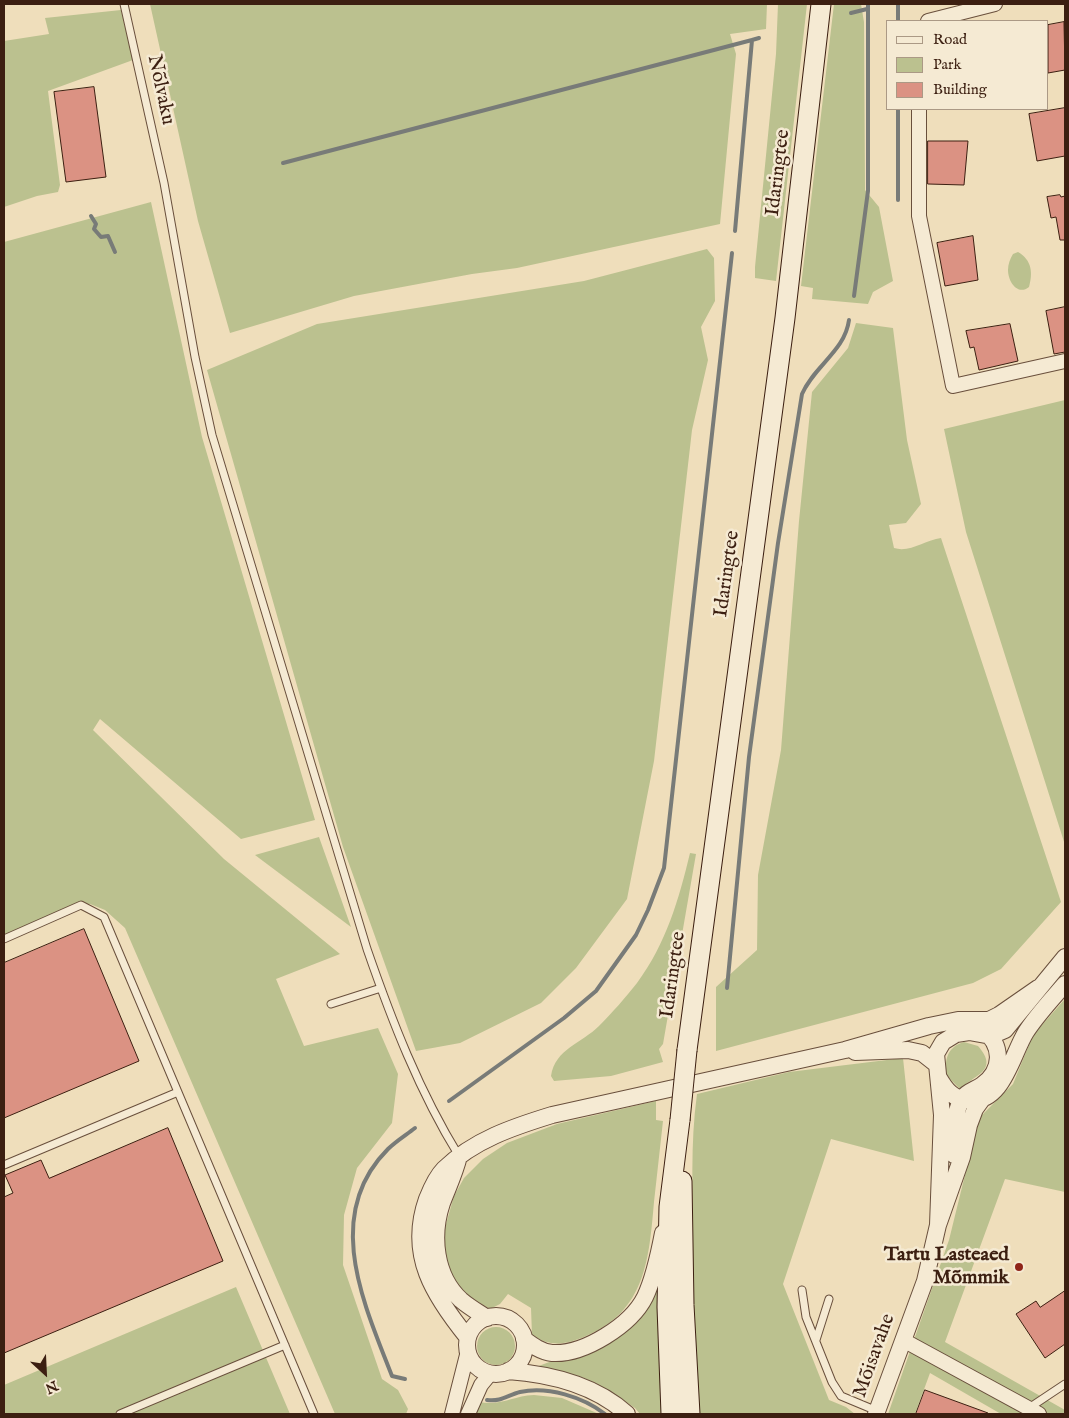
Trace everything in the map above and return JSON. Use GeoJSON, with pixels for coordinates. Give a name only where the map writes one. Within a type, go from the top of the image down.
{"type":"FeatureCollection","features":[{"type":"Feature","properties":{"kind":"main road","name":"Idaringtee"},"geometry":{"type":"LineString","coordinates":[[671,1414],[667,1307],[669,1206],[687,1050],[785,318],[820,4]]}},
{"type":"Feature","properties":{"kind":"main road","name":"Idaringtee"},"geometry":{"type":"LineString","coordinates":[[680,1120],[684,1305],[690,1414]]}},
{"type":"Feature","properties":{"kind":"street"},"geometry":{"type":"LineString","coordinates":[[932,20],[995,4]]}},
{"type":"Feature","properties":{"kind":"street"},"geometry":{"type":"LineString","coordinates":[[919,110],[919,216],[953,386],[1065,361]]}},
{"type":"Feature","properties":{"kind":"street"},"geometry":{"type":"LineString","coordinates":[[991,1036],[1005,1030],[1065,957]]}},
{"type":"Feature","properties":{"kind":"street","name":"Mõisavahe"},"geometry":{"type":"LineString","coordinates":[[877,1413],[925,1281],[938,1225],[954,1184],[974,1109],[983,1098],[1001,1084],[1027,1031],[1065,984]]}},
{"type":"Feature","properties":{"kind":"street"},"geometry":{"type":"LineString","coordinates":[[490,1374],[474,1364],[468,1344],[432,1289],[426,1272],[421,1243],[421,1216],[431,1190],[442,1171],[459,1156],[510,1129],[552,1115],[845,1050],[929,1026],[958,1020],[988,1020],[999,1015],[1038,988]]}},
{"type":"Feature","properties":{"kind":"street"},"geometry":{"type":"LineString","coordinates":[[961,1100],[993,1074],[999,1060],[997,1047],[991,1036],[970,1021]]}},
{"type":"Feature","properties":{"kind":"street","name":"Mõisavahe"},"geometry":{"type":"LineString","coordinates":[[938,1225],[942,1115],[936,1054],[944,1042],[956,1034],[969,1032],[991,1036]]}},
{"type":"Feature","properties":{"kind":"street"},"geometry":{"type":"LineString","coordinates":[[845,1050],[858,1053],[908,1050],[922,1053],[937,1070],[945,1089],[961,1100],[972,1101],[983,1098]]}},
{"type":"Feature","properties":{"kind":"street","name":"Mõisavahe"},"geometry":{"type":"LineString","coordinates":[[954,1184],[957,1111],[961,1100]]}},
{"type":"Feature","properties":{"kind":"street"},"geometry":{"type":"LineString","coordinates":[[459,1156],[454,1177],[437,1220],[436,1255],[448,1283],[460,1299],[486,1318]]}},
{"type":"Feature","properties":{"kind":"street"},"geometry":{"type":"LineString","coordinates":[[452,1414],[468,1344],[478,1323],[486,1318],[506,1318],[514,1323],[524,1339],[536,1348],[552,1353],[590,1344],[621,1325],[645,1297],[658,1256],[669,1206]]}},
{"type":"Feature","properties":{"kind":"street"},"geometry":{"type":"LineString","coordinates":[[508,1371],[522,1358],[524,1339]]}},
{"type":"Feature","properties":{"kind":"street"},"geometry":{"type":"LineString","coordinates":[[903,1340],[1034,1411]]}},
{"type":"Feature","properties":{"kind":"street"},"geometry":{"type":"LineString","coordinates":[[468,1414],[480,1385],[490,1374],[508,1371],[527,1373],[583,1386],[615,1403],[627,1414]]}},
{"type":"Feature","properties":{"kind":"lane","name":"Nõlvaku"},"geometry":{"type":"LineString","coordinates":[[124,4],[164,183],[195,357],[212,435],[326,818],[381,988],[434,1115],[459,1156]]}},
{"type":"Feature","properties":{"kind":"lane"},"geometry":{"type":"LineString","coordinates":[[4,939],[81,905],[104,917],[314,1414]]}},
{"type":"Feature","properties":{"kind":"lane"},"geometry":{"type":"LineString","coordinates":[[330,1004],[381,988]]}},
{"type":"Feature","properties":{"kind":"lane"},"geometry":{"type":"LineString","coordinates":[[4,1165],[178,1092]]}},
{"type":"Feature","properties":{"kind":"lane"},"geometry":{"type":"LineString","coordinates":[[802,1290],[806,1317],[841,1396],[877,1413]]}},
{"type":"Feature","properties":{"kind":"lane"},"geometry":{"type":"LineString","coordinates":[[816,1340],[829,1299]]}},
{"type":"Feature","properties":{"kind":"lane"},"geometry":{"type":"LineString","coordinates":[[120,1414],[285,1345]]}},
{"type":"Feature","properties":{"kind":"lane"},"geometry":{"type":"LineString","coordinates":[[1034,1411],[1065,1384]]}},
{"type":"Feature","properties":{"kind":"green space"},"geometry":{"type":"Polygon","coordinates":[[[150,4],[767,4],[766,29],[730,34],[736,54],[720,224],[517,268],[472,274],[354,296],[230,333],[198,221],[150,4]]]}},
{"type":"Feature","properties":{"kind":"green space"},"geometry":{"type":"Polygon","coordinates":[[[778,4],[807,4],[776,281],[755,278],[755,267],[776,54],[778,4]]]}},
{"type":"Feature","properties":{"kind":"green space"},"geometry":{"type":"Polygon","coordinates":[[[834,4],[861,4],[864,22],[865,190],[879,207],[893,281],[873,292],[868,304],[812,299],[813,288],[801,286],[834,4]]]}},
{"type":"Feature","properties":{"kind":"green space"},"geometry":{"type":"Polygon","coordinates":[[[121,10],[133,60],[48,91],[60,185],[58,192],[37,196],[4,207],[4,41],[49,34],[45,18],[121,10]]]}},
{"type":"Feature","properties":{"kind":"green space"},"geometry":{"type":"Polygon","coordinates":[[[151,202],[202,437],[315,820],[241,839],[100,719],[93,730],[224,859],[340,954],[276,979],[304,1046],[378,1028],[398,1074],[392,1123],[357,1168],[344,1215],[343,1265],[382,1379],[398,1390],[408,1409],[406,1414],[335,1414],[125,928],[105,910],[90,904],[4,938],[4,242],[151,202]]]}},
{"type":"Feature","properties":{"kind":"green space"},"geometry":{"type":"Polygon","coordinates":[[[707,249],[714,258],[715,301],[701,327],[708,360],[692,430],[654,761],[627,899],[576,968],[541,1003],[460,1043],[416,1051],[343,847],[207,370],[317,324],[584,281],[707,249]]]}},
{"type":"Feature","properties":{"kind":"green space"},"geometry":{"type":"Polygon","coordinates":[[[1018,252],[1029,263],[1031,272],[1029,287],[1021,290],[1014,286],[1008,275],[1010,260],[1013,254],[1018,252]]]}},
{"type":"Feature","properties":{"kind":"green space"},"geometry":{"type":"Polygon","coordinates":[[[856,323],[893,328],[907,440],[921,504],[906,523],[889,525],[894,548],[912,548],[941,538],[1061,902],[1001,969],[973,983],[716,1051],[716,987],[757,950],[758,875],[781,750],[799,521],[812,392],[848,348],[856,323]]]}},
{"type":"Feature","properties":{"kind":"green space"},"geometry":{"type":"Polygon","coordinates":[[[1065,400],[1065,845],[966,532],[944,429],[1065,400]]]}},
{"type":"Feature","properties":{"kind":"green space"},"geometry":{"type":"Polygon","coordinates":[[[319,837],[351,927],[255,855],[319,837]]]}},
{"type":"Feature","properties":{"kind":"green space"},"geometry":{"type":"Polygon","coordinates":[[[690,853],[696,854],[663,1044],[659,1049],[663,1062],[611,1076],[554,1081],[551,1076],[558,1059],[570,1047],[592,1032],[619,1005],[633,988],[656,953],[670,921],[690,853]]]}},
{"type":"Feature","properties":{"kind":"green space"},"geometry":{"type":"Polygon","coordinates":[[[1065,999],[1065,1192],[1005,1179],[945,1342],[1065,1410],[1065,1414],[1001,1414],[930,1373],[915,1414],[888,1414],[949,1240],[979,1118],[1013,1084],[1033,1035],[1065,999]]]}},
{"type":"Feature","properties":{"kind":"green space"},"geometry":{"type":"Polygon","coordinates":[[[964,1042],[978,1046],[984,1054],[986,1067],[960,1089],[947,1076],[946,1065],[950,1051],[958,1044],[964,1042]]]}},
{"type":"Feature","properties":{"kind":"green space"},"geometry":{"type":"Polygon","coordinates":[[[903,1058],[914,1161],[831,1139],[783,1284],[829,1400],[846,1407],[855,1414],[699,1414],[694,1330],[692,1189],[693,1132],[697,1094],[789,1072],[903,1058]]]}},
{"type":"Feature","properties":{"kind":"green space"},"geometry":{"type":"Polygon","coordinates":[[[656,1101],[656,1120],[663,1121],[650,1243],[641,1281],[633,1297],[621,1312],[606,1325],[586,1336],[565,1343],[552,1343],[532,1335],[531,1308],[508,1294],[500,1304],[490,1309],[460,1291],[445,1260],[444,1231],[454,1196],[464,1178],[483,1159],[507,1143],[557,1124],[656,1101]]]}},
{"type":"Feature","properties":{"kind":"green space"},"geometry":{"type":"Polygon","coordinates":[[[236,1287],[290,1414],[4,1414],[4,1385],[236,1287]]]}},
{"type":"Feature","properties":{"kind":"green space"},"geometry":{"type":"Polygon","coordinates":[[[657,1290],[663,1414],[640,1414],[635,1408],[588,1380],[536,1367],[560,1358],[577,1356],[657,1290]]]}},
{"type":"Feature","properties":{"kind":"green space"},"geometry":{"type":"Polygon","coordinates":[[[496,1327],[509,1333],[515,1346],[509,1359],[496,1365],[483,1359],[477,1346],[483,1333],[496,1327]]]}},
{"type":"Feature","properties":{"kind":"green space"},"geometry":{"type":"Polygon","coordinates":[[[534,1395],[562,1398],[599,1414],[474,1414],[479,1402],[494,1403],[534,1395]]]}},
{"type":"Feature","properties":{"kind":"building"},"geometry":{"type":"Polygon","coordinates":[[[1064,22],[1065,70],[1049,73],[1049,25],[1064,22]]]}},
{"type":"Feature","properties":{"kind":"building"},"geometry":{"type":"Polygon","coordinates":[[[94,87],[106,177],[66,182],[54,92],[94,87]]]}},
{"type":"Feature","properties":{"kind":"building"},"geometry":{"type":"Polygon","coordinates":[[[1065,108],[1065,156],[1037,161],[1029,114],[1065,108]]]}},
{"type":"Feature","properties":{"kind":"building"},"geometry":{"type":"Polygon","coordinates":[[[928,141],[968,141],[964,185],[928,184],[928,141]]]}},
{"type":"Feature","properties":{"kind":"building"},"geometry":{"type":"Polygon","coordinates":[[[1060,195],[1061,197],[1065,196],[1065,240],[1060,240],[1056,217],[1051,218],[1047,197],[1060,195]]]}},
{"type":"Feature","properties":{"kind":"building"},"geometry":{"type":"Polygon","coordinates":[[[973,236],[978,280],[945,286],[937,243],[973,236]]]}},
{"type":"Feature","properties":{"kind":"building"},"geometry":{"type":"Polygon","coordinates":[[[1065,307],[1065,352],[1054,354],[1046,311],[1065,307]]]}},
{"type":"Feature","properties":{"kind":"building"},"geometry":{"type":"Polygon","coordinates":[[[1010,324],[1018,361],[979,370],[974,347],[970,348],[966,331],[1010,324]]]}},
{"type":"Feature","properties":{"kind":"building"},"geometry":{"type":"Polygon","coordinates":[[[84,929],[139,1061],[4,1118],[4,963],[84,929]]]}},
{"type":"Feature","properties":{"kind":"building"},"geometry":{"type":"Polygon","coordinates":[[[168,1128],[223,1261],[4,1353],[4,1197],[13,1193],[5,1175],[41,1160],[49,1178],[168,1128]]]}},
{"type":"Feature","properties":{"kind":"building"},"geometry":{"type":"Polygon","coordinates":[[[1065,1291],[1065,1344],[1045,1358],[1016,1314],[1036,1301],[1040,1307],[1065,1291]]]}},
{"type":"Feature","properties":{"kind":"building"},"geometry":{"type":"Polygon","coordinates":[[[925,1390],[988,1413],[988,1414],[916,1414],[925,1390]]]}},
{"type":"Feature","properties":{"kind":"waterway"},"geometry":{"type":"LineString","coordinates":[[854,296],[868,191],[868,4]]}},
{"type":"Feature","properties":{"kind":"waterway"},"geometry":{"type":"LineString","coordinates":[[898,4],[898,20]]}},
{"type":"Feature","properties":{"kind":"waterway"},"geometry":{"type":"LineString","coordinates":[[851,13],[867,9]]}},
{"type":"Feature","properties":{"kind":"waterway"},"geometry":{"type":"LineString","coordinates":[[735,231],[752,40],[759,38]]}},
{"type":"Feature","properties":{"kind":"waterway"},"geometry":{"type":"LineString","coordinates":[[283,163],[752,40]]}},
{"type":"Feature","properties":{"kind":"waterway"},"geometry":{"type":"LineString","coordinates":[[898,110],[898,200]]}},
{"type":"Feature","properties":{"kind":"waterway"},"geometry":{"type":"LineString","coordinates":[[91,216],[96,224],[94,229],[101,237],[108,236],[115,252]]}},
{"type":"Feature","properties":{"kind":"waterway"},"geometry":{"type":"LineString","coordinates":[[449,1101],[564,1018],[596,991],[636,935],[664,868],[732,253]]}},
{"type":"Feature","properties":{"kind":"waterway"},"geometry":{"type":"LineString","coordinates":[[727,988],[749,757],[778,543],[802,394],[807,384],[842,341],[849,320]]}},
{"type":"Feature","properties":{"kind":"waterway"},"geometry":{"type":"LineString","coordinates":[[405,1379],[392,1376],[370,1319],[361,1290],[355,1260],[353,1231],[357,1202],[368,1175],[388,1149],[415,1128]]}},
{"type":"Feature","properties":{"kind":"waterway"},"geometry":{"type":"LineString","coordinates":[[487,1400],[500,1399],[520,1392],[553,1392],[576,1398],[605,1414]]}},
{"type":"Feature","properties":{"kind":"place","name":"Tartu Lasteaed Mõmmik"},"geometry":{"type":"Point","coordinates":[1019,1267]}}]}
